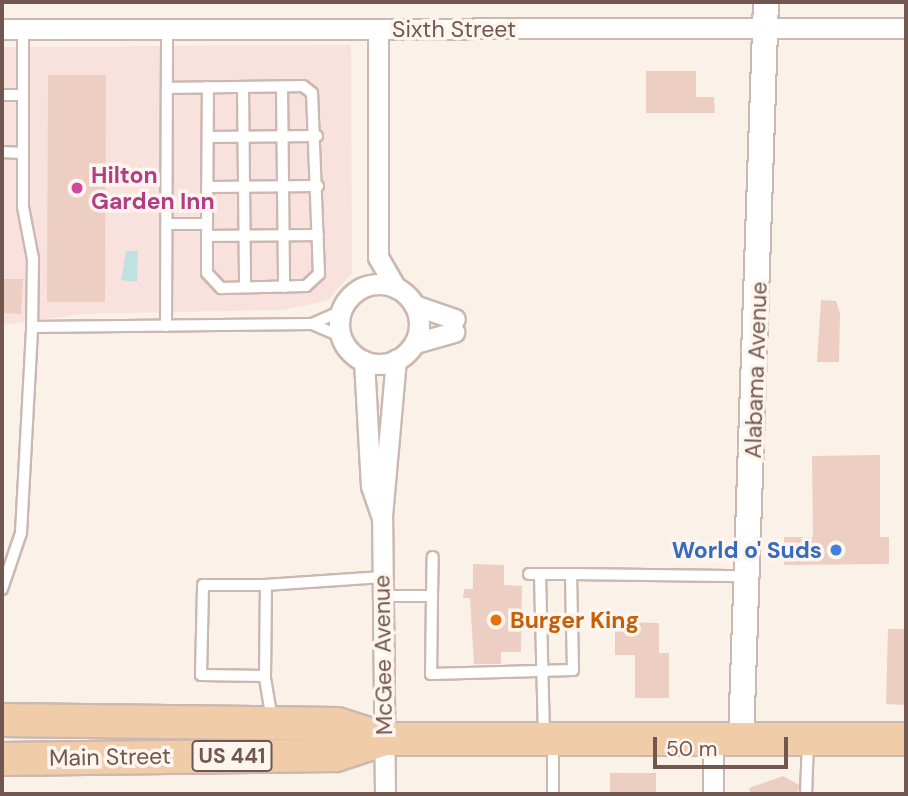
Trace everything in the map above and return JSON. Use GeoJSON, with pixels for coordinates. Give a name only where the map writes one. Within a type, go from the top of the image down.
{"type":"FeatureCollection","features":[{"type":"Feature","properties":{"kind":"main road","name":"Main Street"},"geometry":{"type":"LineString","coordinates":[[2,722],[337,724],[384,739],[727,739]]}},
{"type":"Feature","properties":{"kind":"main road","name":"Main Street"},"geometry":{"type":"LineString","coordinates":[[2,759],[336,755],[384,739]]}},
{"type":"Feature","properties":{"kind":"main road","name":"US 441"},"geometry":{"type":"LineString","coordinates":[[727,739],[906,740]]}},
{"type":"Feature","properties":{"kind":"street","name":"Alabama Avenue"},"geometry":{"type":"LineString","coordinates":[[713,794],[727,739],[748,576],[766,2]]}},
{"type":"Feature","properties":{"kind":"street","name":"Sixth Street"},"geometry":{"type":"LineString","coordinates":[[2,29],[766,31],[906,28]]}},
{"type":"Feature","properties":{"kind":"street"},"geometry":{"type":"LineString","coordinates":[[378,29],[378,257],[396,288],[414,305],[455,325],[415,342],[396,360],[364,361],[342,337],[341,311],[358,291],[378,257]]}},
{"type":"Feature","properties":{"kind":"street"},"geometry":{"type":"LineString","coordinates":[[358,291],[396,288]]}},
{"type":"Feature","properties":{"kind":"street"},"geometry":{"type":"LineString","coordinates":[[414,305],[415,342]]}},
{"type":"Feature","properties":{"kind":"street","name":"McGee Avenue"},"geometry":{"type":"LineString","coordinates":[[384,794],[382,516],[396,360]]}},
{"type":"Feature","properties":{"kind":"street","name":"McGee Avenue"},"geometry":{"type":"LineString","coordinates":[[364,361],[371,486],[382,516]]}},
{"type":"Feature","properties":{"kind":"lane"},"geometry":{"type":"LineString","coordinates":[[2,589],[21,533],[32,327],[33,259],[23,207],[23,29]]}},
{"type":"Feature","properties":{"kind":"lane"},"geometry":{"type":"LineString","coordinates":[[166,326],[167,29]]}},
{"type":"Feature","properties":{"kind":"lane"},"geometry":{"type":"LineString","coordinates":[[167,88],[208,87],[282,87],[312,93],[317,136],[319,274],[306,286],[245,287],[212,282],[207,236],[208,87]]}},
{"type":"Feature","properties":{"kind":"lane"},"geometry":{"type":"LineString","coordinates":[[243,87],[245,287]]}},
{"type":"Feature","properties":{"kind":"lane"},"geometry":{"type":"LineString","coordinates":[[282,87],[284,287]]}},
{"type":"Feature","properties":{"kind":"lane"},"geometry":{"type":"LineString","coordinates":[[2,95],[23,95]]}},
{"type":"Feature","properties":{"kind":"lane"},"geometry":{"type":"LineString","coordinates":[[208,136],[317,136]]}},
{"type":"Feature","properties":{"kind":"lane"},"geometry":{"type":"LineString","coordinates":[[2,152],[22,153]]}},
{"type":"Feature","properties":{"kind":"lane"},"geometry":{"type":"LineString","coordinates":[[207,187],[318,186]]}},
{"type":"Feature","properties":{"kind":"lane"},"geometry":{"type":"LineString","coordinates":[[167,224],[207,224]]}},
{"type":"Feature","properties":{"kind":"lane"},"geometry":{"type":"LineString","coordinates":[[207,236],[318,235]]}},
{"type":"Feature","properties":{"kind":"lane"},"geometry":{"type":"LineString","coordinates":[[32,327],[312,324],[341,311]]}},
{"type":"Feature","properties":{"kind":"lane"},"geometry":{"type":"LineString","coordinates":[[312,324],[342,337]]}},
{"type":"Feature","properties":{"kind":"lane"},"geometry":{"type":"LineString","coordinates":[[433,557],[431,674],[573,670],[571,574]]}},
{"type":"Feature","properties":{"kind":"lane"},"geometry":{"type":"LineString","coordinates":[[529,574],[748,576]]}},
{"type":"Feature","properties":{"kind":"lane"},"geometry":{"type":"LineString","coordinates":[[540,574],[542,671],[553,794]]}},
{"type":"Feature","properties":{"kind":"lane"},"geometry":{"type":"LineString","coordinates":[[265,676],[201,675],[203,584],[382,587],[432,596]]}},
{"type":"Feature","properties":{"kind":"lane"},"geometry":{"type":"LineString","coordinates":[[266,585],[265,676],[273,724]]}},
{"type":"Feature","properties":{"kind":"lane"},"geometry":{"type":"LineString","coordinates":[[806,794],[808,739]]}},
{"type":"Feature","properties":{"kind":"shaded area"},"geometry":{"type":"Polygon","coordinates":[[[351,45],[352,273],[327,301],[283,310],[82,314],[2,325],[2,47],[351,45]]]}},
{"type":"Feature","properties":{"kind":"water"},"geometry":{"type":"Polygon","coordinates":[[[126,251],[138,251],[137,282],[121,280],[126,251]]]}},
{"type":"Feature","properties":{"kind":"building"},"geometry":{"type":"Polygon","coordinates":[[[646,71],[696,71],[696,97],[714,97],[715,113],[646,113],[646,71]]]}},
{"type":"Feature","properties":{"kind":"building","name":"Hilton Garden Inn"},"geometry":{"type":"Polygon","coordinates":[[[48,75],[106,75],[105,302],[47,302],[48,75]]]}},
{"type":"Feature","properties":{"kind":"building"},"geometry":{"type":"Polygon","coordinates":[[[2,279],[23,279],[21,314],[2,313],[2,279]]]}},
{"type":"Feature","properties":{"kind":"building"},"geometry":{"type":"Polygon","coordinates":[[[821,300],[836,301],[840,313],[839,362],[817,362],[821,300]]]}},
{"type":"Feature","properties":{"kind":"building"},"geometry":{"type":"Polygon","coordinates":[[[880,455],[880,537],[889,537],[889,564],[784,565],[784,537],[813,537],[812,456],[880,455]]]}},
{"type":"Feature","properties":{"kind":"building","name":"Burger King"},"geometry":{"type":"Polygon","coordinates":[[[473,564],[504,565],[504,585],[522,586],[521,652],[501,652],[501,664],[474,664],[470,598],[463,598],[464,589],[473,589],[473,564]]]}},
{"type":"Feature","properties":{"kind":"building"},"geometry":{"type":"Polygon","coordinates":[[[615,622],[659,623],[659,653],[669,653],[669,698],[635,698],[635,655],[615,655],[615,622]]]}},
{"type":"Feature","properties":{"kind":"building"},"geometry":{"type":"Polygon","coordinates":[[[888,629],[906,629],[906,705],[886,704],[888,629]]]}},
{"type":"Feature","properties":{"kind":"building"},"geometry":{"type":"Polygon","coordinates":[[[610,773],[656,773],[656,794],[610,794],[610,773]]]}},
{"type":"Feature","properties":{"kind":"building"},"geometry":{"type":"Polygon","coordinates":[[[783,776],[801,786],[796,794],[751,794],[749,788],[783,776]]]}},
{"type":"Feature","properties":{"kind":"place","name":"Hilton Garden Inn"},"geometry":{"type":"Point","coordinates":[77,188]}},
{"type":"Feature","properties":{"kind":"place","name":"World o' Suds"},"geometry":{"type":"Point","coordinates":[836,550]}},
{"type":"Feature","properties":{"kind":"place","name":"Burger King"},"geometry":{"type":"Point","coordinates":[496,620]}}]}
